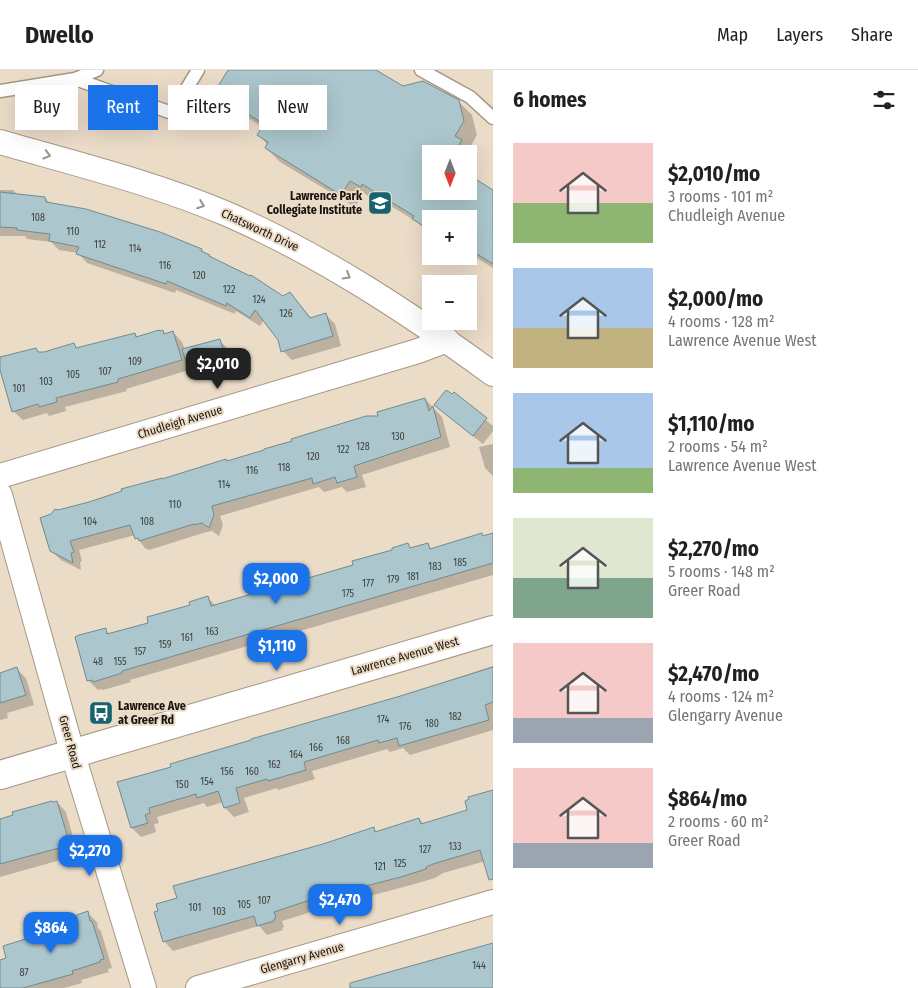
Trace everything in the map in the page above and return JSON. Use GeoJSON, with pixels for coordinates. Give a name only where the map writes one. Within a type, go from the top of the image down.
{"type":"FeatureCollection","features":[{"type":"Feature","properties":{"kind":"main road","name":"Lawrence Avenue West"},"geometry":{"type":"LineString","coordinates":[[0,775],[493,630]]}},
{"type":"Feature","properties":{"kind":"street","name":"Chatsworth Drive"},"geometry":{"type":"LineString","coordinates":[[0,142],[149,185],[226,214],[304,251],[346,274],[392,303],[493,374]]}},
{"type":"Feature","properties":{"kind":"street","name":"Chudleigh Avenue"},"geometry":{"type":"LineString","coordinates":[[0,476],[418,351],[446,340]]}},
{"type":"Feature","properties":{"kind":"street","name":"Greer Road"},"geometry":{"type":"LineString","coordinates":[[0,495],[73,754],[144,988]]}},
{"type":"Feature","properties":{"kind":"street","name":"Glengarry Avenue"},"geometry":{"type":"LineString","coordinates":[[198,988],[493,902]]}},
{"type":"Feature","properties":{"kind":"lane"},"geometry":{"type":"LineString","coordinates":[[0,91],[75,79],[97,70]]}},
{"type":"Feature","properties":{"kind":"lane"},"geometry":{"type":"LineString","coordinates":[[75,79],[172,113],[198,70]]}},
{"type":"Feature","properties":{"kind":"lane"},"geometry":{"type":"LineString","coordinates":[[421,70],[470,97],[493,118]]}},
{"type":"Feature","properties":{"kind":"building"},"geometry":{"type":"Polygon","coordinates":[[[228,70],[376,70],[403,86],[423,81],[459,100],[464,121],[455,136],[462,140],[459,145],[422,145],[422,200],[478,200],[478,181],[493,190],[493,264],[477,254],[477,210],[422,210],[422,225],[412,219],[414,216],[362,184],[361,187],[350,181],[341,195],[265,148],[268,142],[257,135],[260,130],[327,130],[327,85],[259,85],[259,121],[249,115],[249,85],[219,85],[228,70]]]}},
{"type":"Feature","properties":{"kind":"building"},"geometry":{"type":"Polygon","coordinates":[[[0,192],[45,197],[46,202],[86,209],[160,232],[202,249],[201,251],[209,256],[251,275],[283,296],[290,292],[310,318],[326,313],[333,336],[281,352],[278,340],[255,310],[250,318],[227,303],[226,306],[167,281],[166,284],[76,254],[79,247],[49,241],[50,234],[0,227],[0,192]]]}},
{"type":"Feature","properties":{"kind":"building"},"geometry":{"type":"Polygon","coordinates":[[[163,330],[164,334],[173,331],[182,360],[118,379],[118,382],[56,398],[57,402],[39,407],[38,404],[12,412],[0,370],[0,357],[36,348],[38,352],[44,352],[74,343],[76,348],[135,333],[136,337],[163,330]]]}},
{"type":"Feature","properties":{"kind":"building"},"geometry":{"type":"Polygon","coordinates":[[[220,339],[225,356],[217,358],[218,363],[189,372],[182,349],[220,339]]]}},
{"type":"Feature","properties":{"kind":"building"},"geometry":{"type":"Polygon","coordinates":[[[446,390],[452,394],[454,392],[487,418],[473,436],[434,405],[446,390]]]}},
{"type":"Feature","properties":{"kind":"building"},"geometry":{"type":"Polygon","coordinates":[[[425,398],[429,411],[433,406],[441,437],[354,466],[357,477],[337,483],[335,477],[313,484],[312,478],[212,506],[214,515],[209,528],[202,523],[194,524],[139,541],[138,538],[135,539],[130,525],[70,541],[74,552],[71,553],[73,563],[50,551],[40,518],[51,514],[55,509],[58,510],[89,502],[122,491],[121,489],[264,450],[292,441],[291,439],[366,416],[378,416],[377,412],[425,398]]]}},
{"type":"Feature","properties":{"kind":"building"},"geometry":{"type":"Polygon","coordinates":[[[482,533],[483,536],[493,533],[493,563],[122,671],[122,673],[93,682],[92,680],[87,681],[75,637],[79,635],[106,628],[107,634],[148,623],[147,617],[190,605],[189,602],[208,596],[211,606],[282,585],[279,576],[298,571],[301,580],[353,565],[352,561],[392,550],[392,548],[408,543],[410,548],[428,543],[430,549],[482,533]]]}},
{"type":"Feature","properties":{"kind":"building"},"geometry":{"type":"Polygon","coordinates":[[[17,667],[26,695],[0,703],[0,673],[17,667]]]}},
{"type":"Feature","properties":{"kind":"building"},"geometry":{"type":"Polygon","coordinates":[[[493,667],[493,702],[485,705],[489,720],[399,746],[397,738],[379,743],[378,740],[304,762],[306,770],[236,788],[240,803],[224,808],[218,791],[197,798],[196,794],[149,808],[150,813],[145,815],[148,823],[131,828],[117,782],[171,767],[170,764],[251,739],[493,667]]]}},
{"type":"Feature","properties":{"kind":"building"},"geometry":{"type":"Polygon","coordinates":[[[493,790],[493,879],[489,880],[480,850],[433,864],[426,867],[426,869],[401,877],[307,901],[274,912],[276,918],[274,921],[257,926],[254,916],[163,942],[154,912],[158,911],[156,904],[177,898],[173,886],[323,844],[374,827],[375,832],[419,818],[421,824],[467,810],[465,801],[469,799],[468,797],[493,790]]]}},
{"type":"Feature","properties":{"kind":"building"},"geometry":{"type":"Polygon","coordinates":[[[57,801],[70,845],[0,864],[0,819],[13,815],[12,812],[57,801]]]}},
{"type":"Feature","properties":{"kind":"building"},"geometry":{"type":"Polygon","coordinates":[[[88,911],[104,959],[72,971],[73,974],[23,988],[0,988],[0,960],[6,958],[3,946],[48,932],[46,926],[88,911]]]}},
{"type":"Feature","properties":{"kind":"building"},"geometry":{"type":"Polygon","coordinates":[[[493,943],[493,988],[350,988],[350,983],[493,943]]]}},
{"type":"Feature","properties":{"kind":"place","name":"Lawrence Park Collegiate Institute"},"geometry":{"type":"Point","coordinates":[380,203]}},
{"type":"Feature","properties":{"kind":"place","name":"Lawrence Ave at Greer Rd"},"geometry":{"type":"Point","coordinates":[101,713]}}]}
